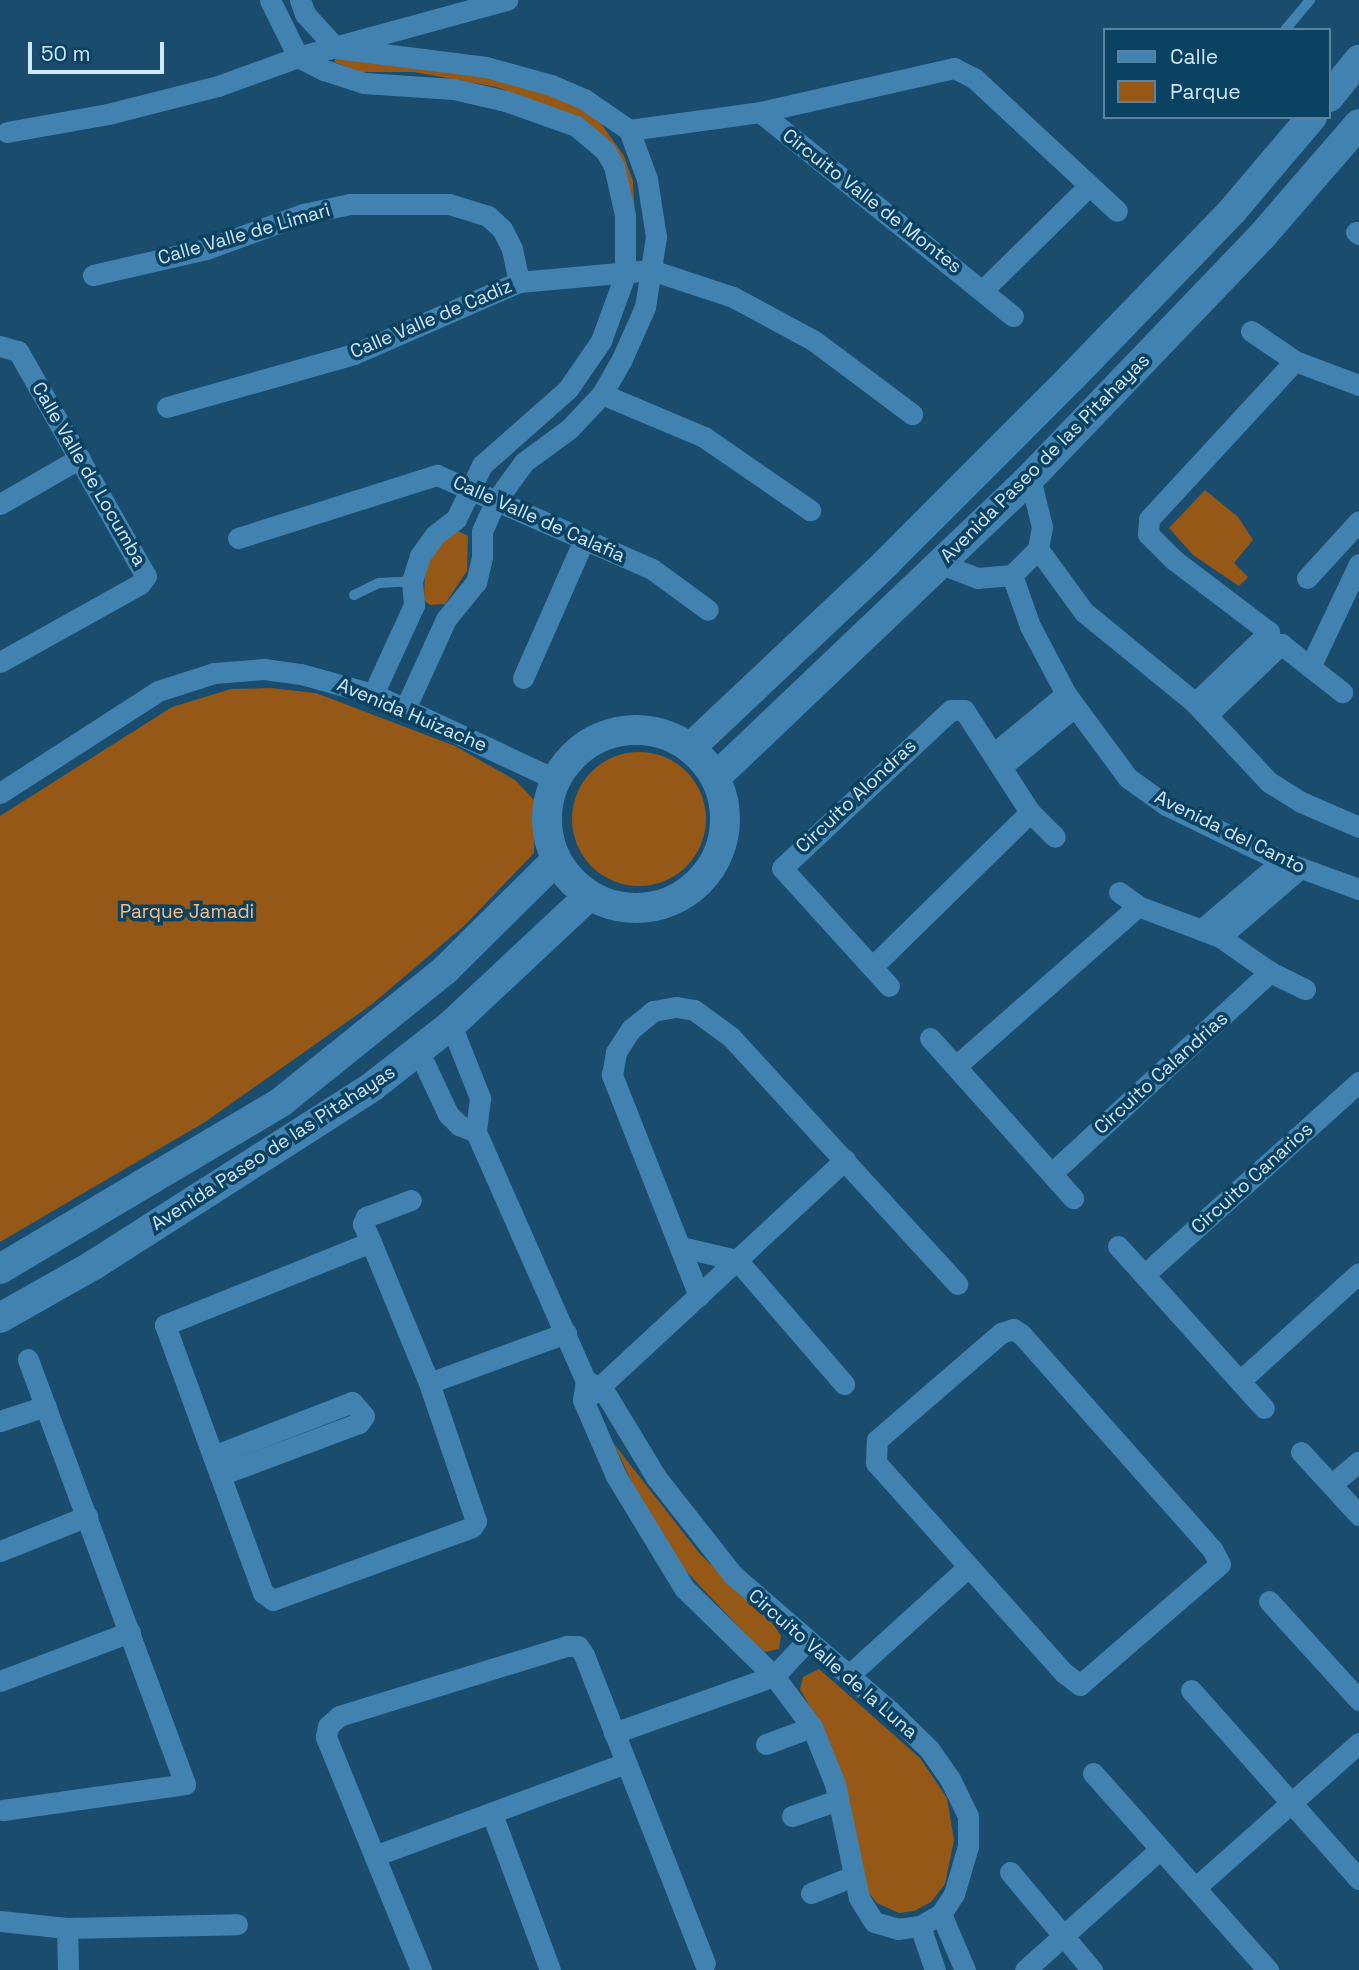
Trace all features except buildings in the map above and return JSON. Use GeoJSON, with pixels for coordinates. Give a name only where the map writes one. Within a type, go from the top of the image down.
{"type":"FeatureCollection","features":[{"type":"Feature","properties":{"kind":"street"},"geometry":{"type":"LineString","coordinates":[[270,0],[298,57],[364,83],[454,89],[506,100],[576,126],[605,150],[614,166],[625,215],[625,275],[601,341],[568,389],[497,450],[471,489],[456,519],[435,535],[420,556],[412,581],[414,605],[373,694]]}},
{"type":"Feature","properties":{"kind":"street"},"geometry":{"type":"LineString","coordinates":[[300,0],[305,14],[336,48],[518,75],[584,99],[629,130],[648,179],[656,237],[645,307],[602,394],[569,429],[524,462],[495,502],[482,531],[476,582],[446,618],[405,709]]}},
{"type":"Feature","properties":{"kind":"street"},"geometry":{"type":"LineString","coordinates":[[7,132],[107,114],[218,86],[298,57],[336,48],[439,15],[507,0]]}},
{"type":"Feature","properties":{"kind":"street","name":"Circuito Valle de Montes"},"geometry":{"type":"LineString","coordinates":[[629,130],[760,112],[954,68],[974,78],[1117,211]]}},
{"type":"Feature","properties":{"kind":"street","name":"Circuito Valle de Montes"},"geometry":{"type":"LineString","coordinates":[[760,112],[872,206],[984,289],[1013,316]]}},
{"type":"Feature","properties":{"kind":"street","name":"Avenida Paseo de las Pitahayas"},"geometry":{"type":"LineString","coordinates":[[690,748],[887,563],[1071,378],[1233,210],[1310,119]]}},
{"type":"Feature","properties":{"kind":"street","name":"Avenida Paseo de las Pitahayas"},"geometry":{"type":"LineString","coordinates":[[716,777],[1030,478],[1262,236],[1359,124]]}},
{"type":"Feature","properties":{"kind":"street"},"geometry":{"type":"LineString","coordinates":[[984,289],[1090,185]]}},
{"type":"Feature","properties":{"kind":"street","name":"Calle Valle de Limari"},"geometry":{"type":"LineString","coordinates":[[93,275],[206,249],[303,214],[350,204],[449,204],[488,216],[502,229],[512,248],[519,282]]}},
{"type":"Feature","properties":{"kind":"street","name":"Calle Valle de Cadiz"},"geometry":{"type":"LineString","coordinates":[[167,407],[354,354],[519,282],[573,274],[625,275],[651,270],[733,297],[813,340],[912,414]]}},
{"type":"Feature","properties":{"kind":"street"},"geometry":{"type":"LineString","coordinates":[[1251,331],[1295,361],[1359,385]]}},
{"type":"Feature","properties":{"kind":"street","name":"Calle Valle de Locumba"},"geometry":{"type":"LineString","coordinates":[[0,346],[8,344],[18,351],[146,576],[140,584],[0,662]]}},
{"type":"Feature","properties":{"kind":"street"},"geometry":{"type":"LineString","coordinates":[[1201,709],[1269,632],[1174,561],[1148,534],[1149,519],[1295,361]]}},
{"type":"Feature","properties":{"kind":"street"},"geometry":{"type":"LineString","coordinates":[[602,394],[704,437],[810,510]]}},
{"type":"Feature","properties":{"kind":"street"},"geometry":{"type":"LineString","coordinates":[[0,505],[80,458]]}},
{"type":"Feature","properties":{"kind":"street","name":"Calle Valle de Calafia"},"geometry":{"type":"LineString","coordinates":[[238,538],[437,475],[661,574],[708,610]]}},
{"type":"Feature","properties":{"kind":"street"},"geometry":{"type":"LineString","coordinates":[[1030,478],[1041,510],[1038,549],[1084,612],[1201,709],[1269,782],[1301,802],[1359,827]]}},
{"type":"Feature","properties":{"kind":"street"},"geometry":{"type":"LineString","coordinates":[[456,519],[482,531]]}},
{"type":"Feature","properties":{"kind":"street"},"geometry":{"type":"LineString","coordinates":[[1307,578],[1359,520]]}},
{"type":"Feature","properties":{"kind":"street"},"geometry":{"type":"LineString","coordinates":[[523,678],[584,540]]}},
{"type":"Feature","properties":{"kind":"street"},"geometry":{"type":"LineString","coordinates":[[941,564],[976,578],[1012,575],[1038,549]]}},
{"type":"Feature","properties":{"kind":"street"},"geometry":{"type":"LineString","coordinates":[[1310,667],[1359,565]]}},
{"type":"Feature","properties":{"kind":"street","name":"Avenida del Canto"},"geometry":{"type":"LineString","coordinates":[[1012,575],[1030,626],[1070,701],[1129,778],[1166,805],[1291,864],[1359,889]]}},
{"type":"Feature","properties":{"kind":"street"},"geometry":{"type":"LineString","coordinates":[[414,605],[446,618]]}},
{"type":"Feature","properties":{"kind":"street"},"geometry":{"type":"LineString","coordinates":[[1201,709],[1281,645],[1342,691]]}},
{"type":"Feature","properties":{"kind":"street","name":"Avenida Huizache"},"geometry":{"type":"LineString","coordinates":[[1,790],[128,707],[187,680],[264,669],[301,674],[373,694],[558,780]]}},
{"type":"Feature","properties":{"kind":"street"},"geometry":{"type":"LineString","coordinates":[[997,761],[1070,701]]}},
{"type":"Feature","properties":{"kind":"street","name":"Circuito Alondras"},"geometry":{"type":"LineString","coordinates":[[889,986],[782,868],[951,710],[964,710],[1030,812],[1055,837]]}},
{"type":"Feature","properties":{"kind":"street"},"geometry":{"type":"LineString","coordinates":[[631,729],[658,732],[690,748],[716,777],[725,805],[725,834],[715,861],[698,884],[674,901],[646,909],[616,908],[589,897],[555,860],[546,813],[558,780],[580,749],[604,735],[631,729]]}},
{"type":"Feature","properties":{"kind":"street"},"geometry":{"type":"LineString","coordinates":[[873,966],[1030,812]]}},
{"type":"Feature","properties":{"kind":"street","name":"Avenida Paseo de las Pitahayas"},"geometry":{"type":"LineString","coordinates":[[0,1269],[281,1102],[445,970],[555,860]]}},
{"type":"Feature","properties":{"kind":"street"},"geometry":{"type":"LineString","coordinates":[[1211,933],[1291,864]]}},
{"type":"Feature","properties":{"kind":"street"},"geometry":{"type":"LineString","coordinates":[[1119,892],[1138,906],[1211,933],[1270,972],[1306,989]]}},
{"type":"Feature","properties":{"kind":"street","name":"Avenida Paseo de las Pitahayas"},"geometry":{"type":"LineString","coordinates":[[0,1318],[92,1266],[373,1086],[451,1025],[589,897]]}},
{"type":"Feature","properties":{"kind":"street"},"geometry":{"type":"LineString","coordinates":[[956,1066],[1138,906]]}},
{"type":"Feature","properties":{"kind":"street","name":"Circuito Calandrias"},"geometry":{"type":"LineString","coordinates":[[1052,1173],[1270,972]]}},
{"type":"Feature","properties":{"kind":"street"},"geometry":{"type":"LineString","coordinates":[[699,1296],[612,1075],[615,1052],[631,1029],[653,1011],[676,1007],[694,1010],[731,1037],[957,1284]]}},
{"type":"Feature","properties":{"kind":"street","name":"Circuito Valle de la Luna"},"geometry":{"type":"LineString","coordinates":[[451,1025],[482,1109],[476,1132],[590,1390],[616,1476],[684,1588],[774,1676],[812,1727],[838,1800],[859,1898],[874,1922],[898,1929],[920,1926]]}},
{"type":"Feature","properties":{"kind":"street"},"geometry":{"type":"LineString","coordinates":[[930,1038],[1073,1198]]}},
{"type":"Feature","properties":{"kind":"street"},"geometry":{"type":"LineString","coordinates":[[348,1050],[373,1086]]}},
{"type":"Feature","properties":{"kind":"street"},"geometry":{"type":"LineString","coordinates":[[418,1050],[453,1121],[476,1132]]}},
{"type":"Feature","properties":{"kind":"street"},"geometry":{"type":"LineString","coordinates":[[432,1079],[464,1060]]}},
{"type":"Feature","properties":{"kind":"street","name":"Circuito Canarios"},"geometry":{"type":"LineString","coordinates":[[1145,1275],[1359,1082]]}},
{"type":"Feature","properties":{"kind":"street"},"geometry":{"type":"LineString","coordinates":[[590,1390],[699,1296],[845,1160]]}},
{"type":"Feature","properties":{"kind":"street"},"geometry":{"type":"LineString","coordinates":[[371,1242],[165,1325],[263,1593],[274,1600],[472,1527],[475,1515],[429,1383],[371,1242],[363,1224],[366,1217],[411,1200]]}},
{"type":"Feature","properties":{"kind":"street"},"geometry":{"type":"LineString","coordinates":[[1118,1246],[1264,1408]]}},
{"type":"Feature","properties":{"kind":"street"},"geometry":{"type":"LineString","coordinates":[[681,1247],[737,1260],[844,1384]]}},
{"type":"Feature","properties":{"kind":"street"},"geometry":{"type":"LineString","coordinates":[[1241,1380],[1359,1273]]}},
{"type":"Feature","properties":{"kind":"street"},"geometry":{"type":"LineString","coordinates":[[1013,1329],[1021,1334],[1194,1529],[1220,1564],[1080,1685],[1064,1674],[968,1567],[876,1463],[874,1451],[877,1440],[1001,1333],[1013,1329]]}},
{"type":"Feature","properties":{"kind":"street"},"geometry":{"type":"LineString","coordinates":[[429,1383],[566,1333]]}},
{"type":"Feature","properties":{"kind":"street"},"geometry":{"type":"LineString","coordinates":[[3,1810],[186,1784],[29,1359]]}},
{"type":"Feature","properties":{"kind":"street","name":"Circuito Valle de la Luna"},"geometry":{"type":"LineString","coordinates":[[590,1390],[733,1576],[805,1643],[849,1675],[930,1750],[968,1816],[962,1874],[941,1914]]}},
{"type":"Feature","properties":{"kind":"street"},"geometry":{"type":"LineString","coordinates":[[352,1402],[364,1416],[359,1423],[216,1465],[352,1402]]}},
{"type":"Feature","properties":{"kind":"street"},"geometry":{"type":"LineString","coordinates":[[0,1421],[46,1406]]}},
{"type":"Feature","properties":{"kind":"street"},"geometry":{"type":"LineString","coordinates":[[1301,1452],[1359,1515]]}},
{"type":"Feature","properties":{"kind":"street"},"geometry":{"type":"LineString","coordinates":[[1332,1484],[1359,1461]]}},
{"type":"Feature","properties":{"kind":"street"},"geometry":{"type":"LineString","coordinates":[[0,1551],[87,1516]]}},
{"type":"Feature","properties":{"kind":"street"},"geometry":{"type":"LineString","coordinates":[[849,1675],[968,1567]]}},
{"type":"Feature","properties":{"kind":"street"},"geometry":{"type":"LineString","coordinates":[[1269,1601],[1359,1700]]}},
{"type":"Feature","properties":{"kind":"street"},"geometry":{"type":"LineString","coordinates":[[0,1681],[130,1632]]}},
{"type":"Feature","properties":{"kind":"street"},"geometry":{"type":"LineString","coordinates":[[614,1733],[774,1676],[805,1643]]}},
{"type":"Feature","properties":{"kind":"street"},"geometry":{"type":"LineString","coordinates":[[421,1970],[377,1855],[326,1737],[328,1726],[339,1716],[578,1646],[705,1963]]}},
{"type":"Feature","properties":{"kind":"street"},"geometry":{"type":"LineString","coordinates":[[1191,1690],[1359,1879]]}},
{"type":"Feature","properties":{"kind":"street"},"geometry":{"type":"LineString","coordinates":[[766,1744],[812,1727]]}},
{"type":"Feature","properties":{"kind":"street"},"geometry":{"type":"LineString","coordinates":[[1195,1888],[1359,1743]]}},
{"type":"Feature","properties":{"kind":"street"},"geometry":{"type":"LineString","coordinates":[[377,1855],[626,1763]]}},
{"type":"Feature","properties":{"kind":"street"},"geometry":{"type":"LineString","coordinates":[[1093,1773],[1158,1850],[1268,1970]]}},
{"type":"Feature","properties":{"kind":"street"},"geometry":{"type":"LineString","coordinates":[[792,1816],[838,1800]]}},
{"type":"Feature","properties":{"kind":"street"},"geometry":{"type":"LineString","coordinates":[[492,1814],[550,1970]]}},
{"type":"Feature","properties":{"kind":"street"},"geometry":{"type":"LineString","coordinates":[[1025,1970],[1158,1850]]}},
{"type":"Feature","properties":{"kind":"street"},"geometry":{"type":"LineString","coordinates":[[1010,1872],[1093,1970]]}},
{"type":"Feature","properties":{"kind":"street"},"geometry":{"type":"LineString","coordinates":[[811,1893],[853,1876]]}},
{"type":"Feature","properties":{"kind":"street"},"geometry":{"type":"LineString","coordinates":[[935,1970],[920,1926],[941,1914],[965,1970]]}},
{"type":"Feature","properties":{"kind":"street"},"geometry":{"type":"LineString","coordinates":[[0,1921],[67,1928],[237,1924]]}},
{"type":"Feature","properties":{"kind":"street"},"geometry":{"type":"LineString","coordinates":[[67,1928],[68,1970]]}},
{"type":"Feature","properties":{"kind":"lane"},"geometry":{"type":"LineString","coordinates":[[1287,28],[1310,0]]}},
{"type":"Feature","properties":{"kind":"lane"},"geometry":{"type":"LineString","coordinates":[[354,594],[379,583],[412,581]]}},
{"type":"Feature","properties":{"kind":"green space"},"geometry":{"type":"Polygon","coordinates":[[[337,56],[470,71],[569,100],[600,122],[624,156],[633,181],[636,242],[632,244],[627,207],[573,115],[496,87],[414,72],[361,72],[334,62],[337,56]]]}},
{"type":"Feature","properties":{"kind":"green space"},"geometry":{"type":"Polygon","coordinates":[[[1205,490],[1238,517],[1253,540],[1234,563],[1248,577],[1239,586],[1193,555],[1169,528],[1205,490]]]}},
{"type":"Feature","properties":{"kind":"green space"},"geometry":{"type":"Polygon","coordinates":[[[456,530],[468,536],[467,571],[445,604],[430,605],[424,600],[425,570],[438,544],[456,530]]]}},
{"type":"Feature","properties":{"kind":"green space","name":"Parque Jamadi"},"geometry":{"type":"Polygon","coordinates":[[[271,688],[316,693],[455,746],[515,780],[536,802],[534,853],[465,925],[371,1005],[205,1122],[0,1242],[0,816],[172,707],[231,689],[271,688]]]}},
{"type":"Feature","properties":{"kind":"green space"},"geometry":{"type":"Polygon","coordinates":[[[639,752],[665,757],[686,772],[701,793],[706,819],[701,845],[686,866],[665,881],[639,886],[613,881],[592,866],[577,845],[572,819],[577,793],[592,772],[613,757],[639,752]]]}},
{"type":"Feature","properties":{"kind":"green space"},"geometry":{"type":"Polygon","coordinates":[[[614,1444],[700,1554],[774,1625],[781,1636],[779,1649],[765,1652],[753,1642],[683,1568],[643,1506],[614,1444]]]}},
{"type":"Feature","properties":{"kind":"green space"},"geometry":{"type":"Polygon","coordinates":[[[819,1669],[920,1758],[947,1798],[954,1840],[945,1884],[931,1902],[914,1911],[899,1913],[877,1903],[866,1890],[821,1726],[800,1689],[803,1677],[819,1669]]]}}]}
